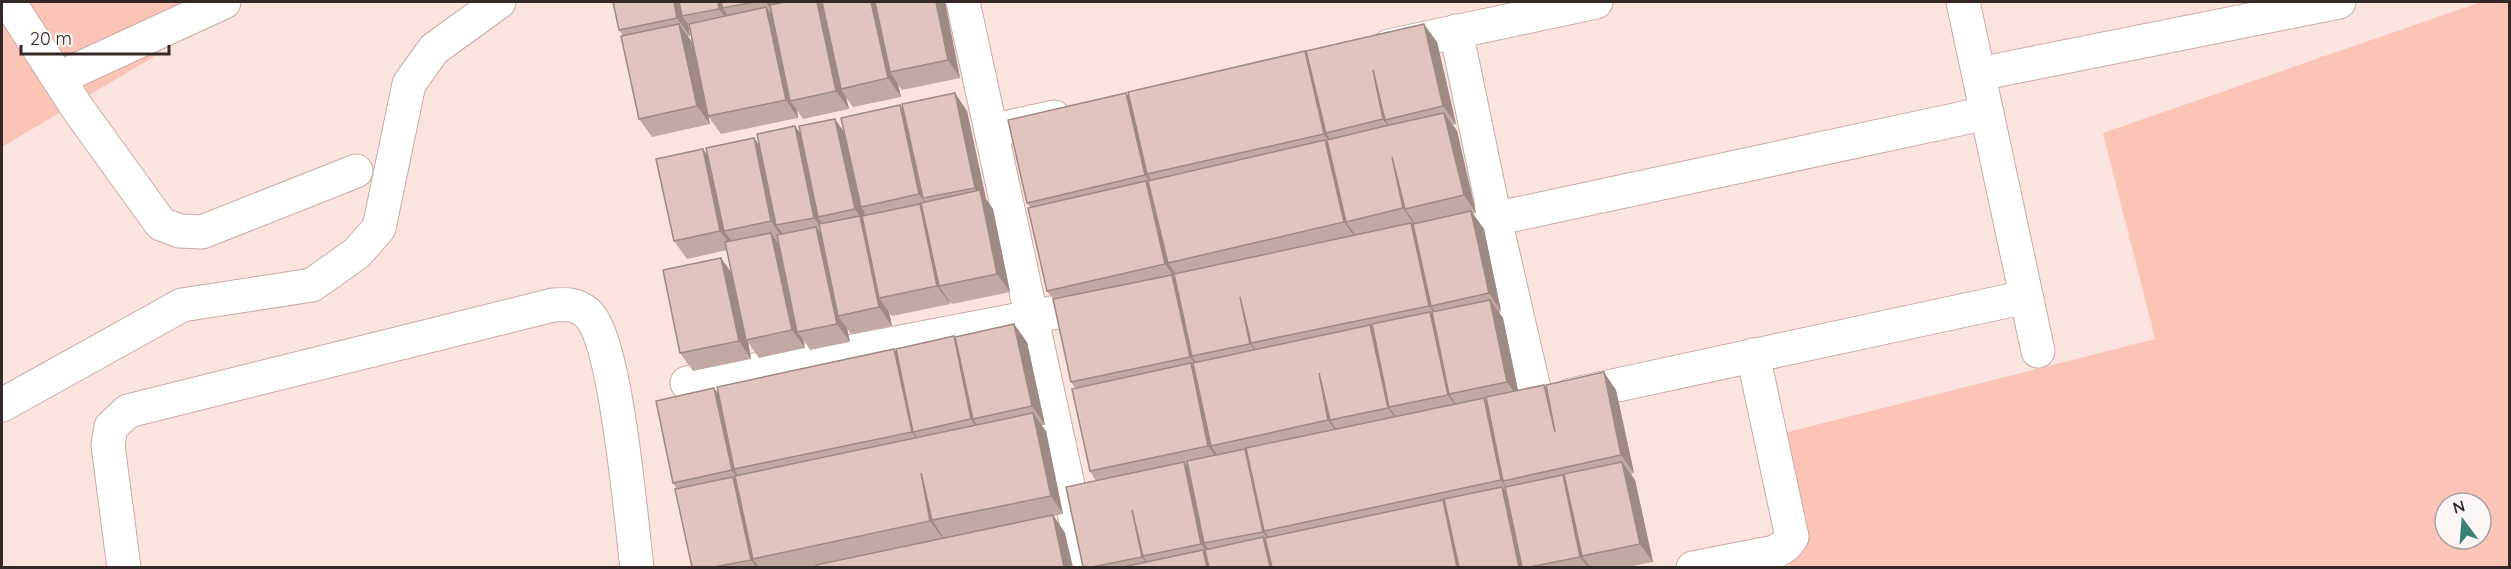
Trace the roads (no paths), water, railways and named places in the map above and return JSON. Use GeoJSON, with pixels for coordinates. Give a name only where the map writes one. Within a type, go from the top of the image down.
{"type":"FeatureCollection","features":[{"type":"Feature","properties":{"kind":"street"},"geometry":{"type":"LineString","coordinates":[[9,2],[161,224],[180,231],[202,232],[356,171]]}},
{"type":"Feature","properties":{"kind":"street"},"geometry":{"type":"LineString","coordinates":[[59,78],[224,2]]}},
{"type":"Feature","properties":{"kind":"street"},"geometry":{"type":"LineString","coordinates":[[2,405],[182,305],[312,285],[357,253],[379,228],[409,84],[434,49],[499,2]]}},
{"type":"Feature","properties":{"kind":"street"},"geometry":{"type":"LineString","coordinates":[[963,2],[1086,567]]}},
{"type":"Feature","properties":{"kind":"street"},"geometry":{"type":"LineString","coordinates":[[1363,51],[1596,2]]}},
{"type":"Feature","properties":{"kind":"street"},"geometry":{"type":"LineString","coordinates":[[1963,2],[2038,351]]}},
{"type":"Feature","properties":{"kind":"street"},"geometry":{"type":"LineString","coordinates":[[1979,74],[2339,2]]}},
{"type":"Feature","properties":{"kind":"street"},"geometry":{"type":"LineString","coordinates":[[1456,31],[1495,219],[1525,405],[2026,297]]}},
{"type":"Feature","properties":{"kind":"street"},"geometry":{"type":"LineString","coordinates":[[948,99],[982,91]]}},
{"type":"Feature","properties":{"kind":"street"},"geometry":{"type":"LineString","coordinates":[[991,130],[1084,111]]}},
{"type":"Feature","properties":{"kind":"street"},"geometry":{"type":"LineString","coordinates":[[1402,239],[1987,113]]}},
{"type":"Feature","properties":{"kind":"street"},"geometry":{"type":"LineString","coordinates":[[687,383],[1031,319],[1124,299]]}},
{"type":"Feature","properties":{"kind":"street"},"geometry":{"type":"LineString","coordinates":[[124,567],[108,445],[111,428],[128,411],[554,305],[573,304],[589,314],[601,333],[611,369],[638,567]]}},
{"type":"Feature","properties":{"kind":"street"},"geometry":{"type":"LineString","coordinates":[[1693,567],[1775,552],[1786,545],[1792,537],[1753,356]]}},
{"type":"Feature","properties":{"kind":"street"},"geometry":{"type":"LineString","coordinates":[[1043,532],[1105,493]]}}]}
